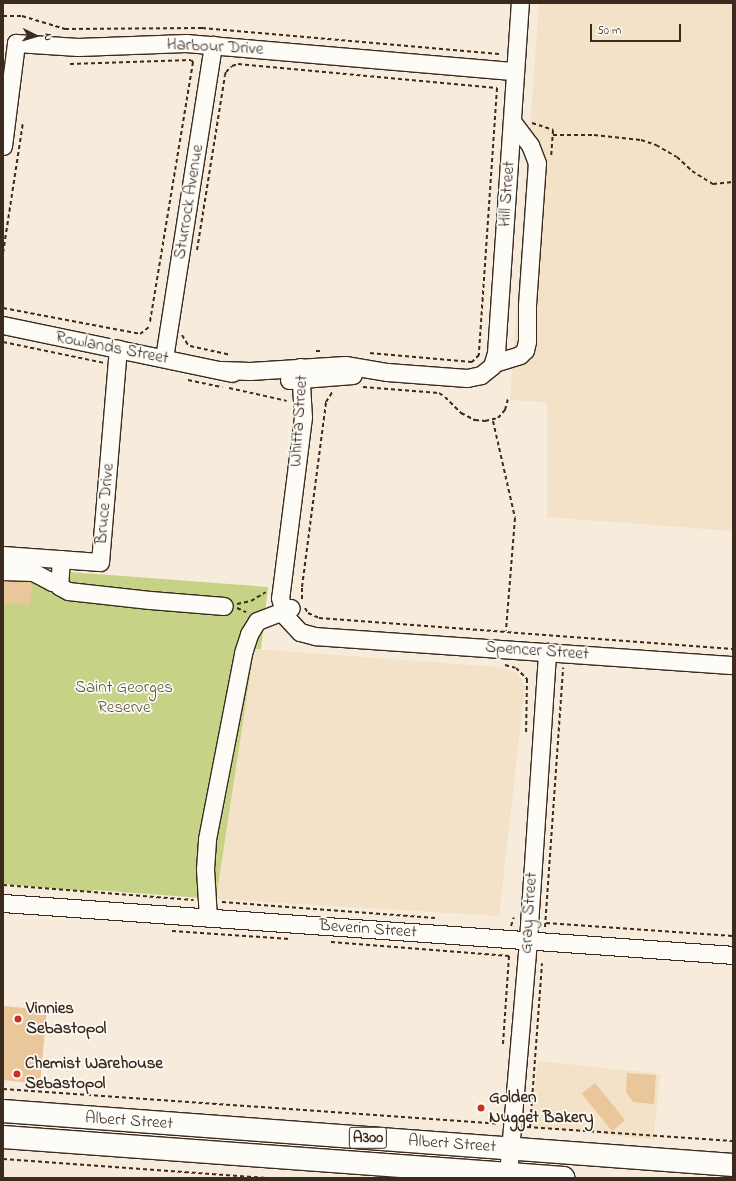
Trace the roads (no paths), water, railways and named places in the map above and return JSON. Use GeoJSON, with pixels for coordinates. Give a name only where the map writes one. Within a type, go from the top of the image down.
{"type":"FeatureCollection","features":[{"type":"Feature","properties":{"kind":"highway","name":"Albert Street"},"geometry":{"type":"LineString","coordinates":[[3,1111],[733,1165]]}},
{"type":"Feature","properties":{"kind":"highway","name":"Albert Street"},"geometry":{"type":"LineString","coordinates":[[3,1137],[503,1175],[564,1178]]}},
{"type":"Feature","properties":{"kind":"street","name":"Hill Street"},"geometry":{"type":"LineString","coordinates":[[494,363],[520,3]]}},
{"type":"Feature","properties":{"kind":"street","name":"Harbour Drive"},"geometry":{"type":"LineString","coordinates":[[3,146],[16,43],[78,47],[182,43],[516,63]]}},
{"type":"Feature","properties":{"kind":"street","name":"Sturrock Avenue"},"geometry":{"type":"LineString","coordinates":[[164,358],[213,45]]}},
{"type":"Feature","properties":{"kind":"street"},"geometry":{"type":"LineString","coordinates":[[494,363],[520,355],[525,350],[527,341],[527,305],[537,163],[530,145],[512,121]]}},
{"type":"Feature","properties":{"kind":"street","name":"Rowlands Street"},"geometry":{"type":"LineString","coordinates":[[3,325],[263,380],[335,370],[386,372],[479,380],[494,363]]}},
{"type":"Feature","properties":{"kind":"street","name":"Bruce Drive"},"geometry":{"type":"LineString","coordinates":[[3,555],[100,562],[118,349]]}},
{"type":"Feature","properties":{"kind":"street","name":"Whitta Street"},"geometry":{"type":"LineString","coordinates":[[296,613],[280,601],[302,424],[303,375]]}},
{"type":"Feature","properties":{"kind":"street","name":"Whitta Street"},"geometry":{"type":"LineString","coordinates":[[296,613],[289,587],[311,425],[303,375]]}},
{"type":"Feature","properties":{"kind":"street"},"geometry":{"type":"LineString","coordinates":[[61,559],[59,586],[68,591],[224,606]]}},
{"type":"Feature","properties":{"kind":"street"},"geometry":{"type":"LineString","coordinates":[[3,571],[33,572],[52,582],[59,580]]}},
{"type":"Feature","properties":{"kind":"street"},"geometry":{"type":"LineString","coordinates":[[208,918],[206,858],[208,830],[241,659],[249,634],[254,625],[261,619],[296,613]]}},
{"type":"Feature","properties":{"kind":"street","name":"Spencer Street"},"geometry":{"type":"LineString","coordinates":[[296,613],[318,633],[341,637],[733,666]]}},
{"type":"Feature","properties":{"kind":"street","name":"Gray Street"},"geometry":{"type":"LineString","coordinates":[[503,1175],[528,940],[547,652]]}},
{"type":"Feature","properties":{"kind":"street","name":"Beverin Street"},"geometry":{"type":"LineString","coordinates":[[3,903],[733,955]]}},
{"type":"Feature","properties":{"kind":"place","name":"Vinnies Sebastopol"},"geometry":{"type":"Point","coordinates":[18,1019]}},
{"type":"Feature","properties":{"kind":"place","name":"Chemist Warehouse Sebastopol"},"geometry":{"type":"Point","coordinates":[17,1074]}},
{"type":"Feature","properties":{"kind":"place","name":"Golden Nugget Bakery"},"geometry":{"type":"Point","coordinates":[481,1108]}},
{"type":"Feature","properties":{"kind":"park label","name":"Saint Georges Reserve"},"geometry":{"type":"Point","coordinates":[124,698]}}]}
